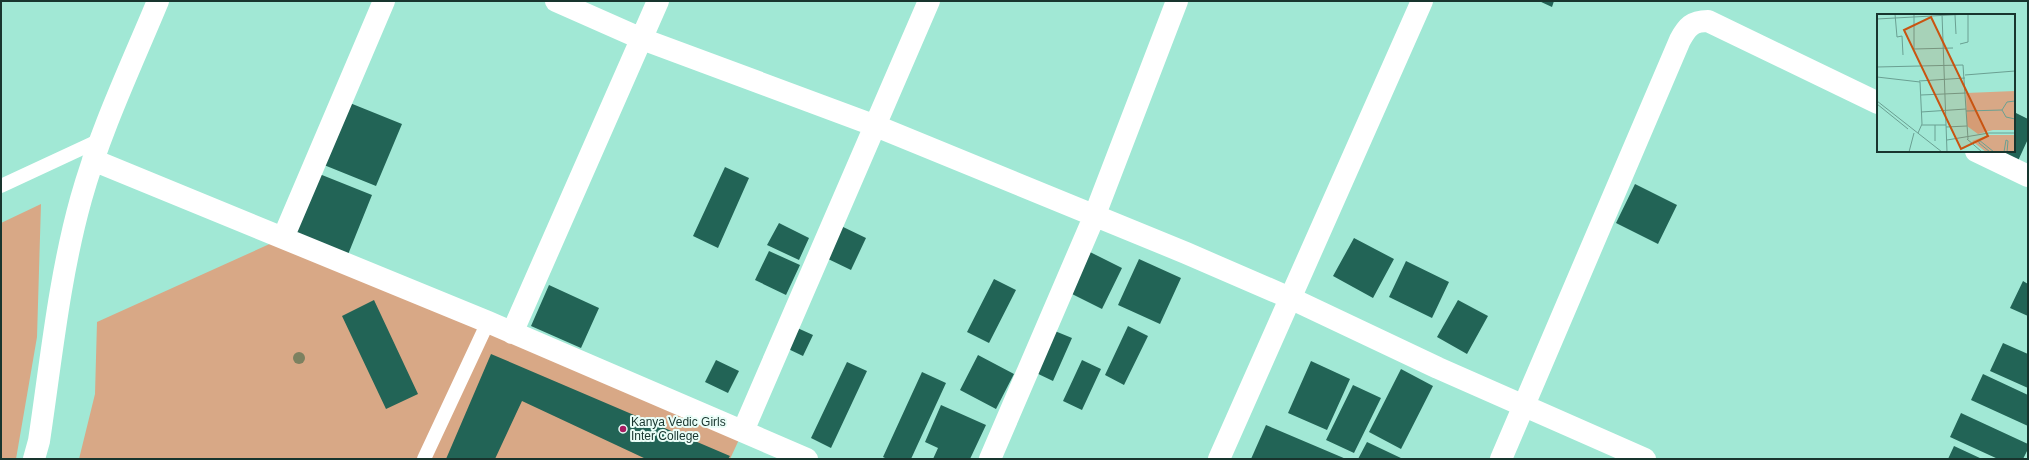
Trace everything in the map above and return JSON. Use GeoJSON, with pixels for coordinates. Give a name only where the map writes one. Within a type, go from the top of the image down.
{"type":"FeatureCollection","features":[{"type":"Feature","properties":{"kind":"street"},"geometry":{"type":"LineString","coordinates":[[34,459],[39,441],[59,302],[81,200],[93,160],[158,1]]}},
{"type":"Feature","properties":{"kind":"street"},"geometry":{"type":"LineString","coordinates":[[283,238],[384,1]]}},
{"type":"Feature","properties":{"kind":"street"},"geometry":{"type":"LineString","coordinates":[[556,1],[642,39],[876,126],[1094,217],[1186,253],[1290,298],[1438,368],[1645,459]]}},
{"type":"Feature","properties":{"kind":"street"},"geometry":{"type":"LineString","coordinates":[[512,333],[658,1]]}},
{"type":"Feature","properties":{"kind":"street"},"geometry":{"type":"LineString","coordinates":[[743,431],[929,1]]}},
{"type":"Feature","properties":{"kind":"street"},"geometry":{"type":"LineString","coordinates":[[990,459],[1094,217],[1177,1]]}},
{"type":"Feature","properties":{"kind":"street"},"geometry":{"type":"LineString","coordinates":[[1219,459],[1422,1]]}},
{"type":"Feature","properties":{"kind":"street"},"geometry":{"type":"LineString","coordinates":[[1501,459],[1680,40],[1687,27],[1697,21],[1708,21],[1877,103]]}},
{"type":"Feature","properties":{"kind":"street"},"geometry":{"type":"LineString","coordinates":[[1978,152],[2028,176]]}},
{"type":"Feature","properties":{"kind":"street"},"geometry":{"type":"LineString","coordinates":[[93,160],[488,322],[807,459]]}},
{"type":"Feature","properties":{"kind":"lane"},"geometry":{"type":"LineString","coordinates":[[1,186],[102,139]]}},
{"type":"Feature","properties":{"kind":"lane"},"geometry":{"type":"LineString","coordinates":[[424,459],[488,322]]}},
{"type":"Feature","properties":{"kind":"shaded area"},"geometry":{"type":"Polygon","coordinates":[[[41,204],[37,337],[16,459],[1,459],[1,223],[41,204]]]}},
{"type":"Feature","properties":{"kind":"shaded area"},"geometry":{"type":"Polygon","coordinates":[[[283,238],[743,431],[730,459],[79,459],[95,394],[97,322],[283,238]]]}},
{"type":"Feature","properties":{"kind":"building"},"geometry":{"type":"Polygon","coordinates":[[[1539,1],[1554,1],[1552,7],[1539,1]]]}},
{"type":"Feature","properties":{"kind":"building"},"geometry":{"type":"Polygon","coordinates":[[[345,101],[402,124],[376,186],[319,163],[345,101]]]}},
{"type":"Feature","properties":{"kind":"building"},"geometry":{"type":"Polygon","coordinates":[[[2015,112],[2028,119],[2028,139],[2017,163],[1994,152],[2015,152],[2015,112]]]}},
{"type":"Feature","properties":{"kind":"building"},"geometry":{"type":"Polygon","coordinates":[[[725,167],[749,178],[718,248],[693,236],[725,167]]]}},
{"type":"Feature","properties":{"kind":"building"},"geometry":{"type":"Polygon","coordinates":[[[317,173],[372,195],[345,262],[290,239],[317,173]]]}},
{"type":"Feature","properties":{"kind":"building"},"geometry":{"type":"Polygon","coordinates":[[[1635,184],[1677,205],[1658,244],[1616,223],[1635,184]]]}},
{"type":"Feature","properties":{"kind":"building"},"geometry":{"type":"Polygon","coordinates":[[[779,223],[809,238],[799,260],[767,245],[779,223]]]}},
{"type":"Feature","properties":{"kind":"building"},"geometry":{"type":"Polygon","coordinates":[[[839,225],[866,238],[851,270],[824,257],[839,225]]]}},
{"type":"Feature","properties":{"kind":"building"},"geometry":{"type":"Polygon","coordinates":[[[1354,238],[1394,259],[1373,298],[1333,276],[1354,238]]]}},
{"type":"Feature","properties":{"kind":"building"},"geometry":{"type":"Polygon","coordinates":[[[1084,249],[1122,268],[1102,309],[1064,290],[1084,249]]]}},
{"type":"Feature","properties":{"kind":"building"},"geometry":{"type":"Polygon","coordinates":[[[769,251],[800,265],[786,295],[755,280],[769,251]]]}},
{"type":"Feature","properties":{"kind":"building"},"geometry":{"type":"Polygon","coordinates":[[[1139,259],[1181,278],[1160,324],[1118,305],[1139,259]]]}},
{"type":"Feature","properties":{"kind":"building"},"geometry":{"type":"Polygon","coordinates":[[[1406,261],[1449,282],[1432,318],[1389,297],[1406,261]]]}},
{"type":"Feature","properties":{"kind":"building"},"geometry":{"type":"Polygon","coordinates":[[[994,279],[1016,290],[989,343],[967,332],[994,279]]]}},
{"type":"Feature","properties":{"kind":"building"},"geometry":{"type":"Polygon","coordinates":[[[2023,281],[2028,284],[2028,316],[2010,308],[2023,281]]]}},
{"type":"Feature","properties":{"kind":"building"},"geometry":{"type":"Polygon","coordinates":[[[549,285],[599,308],[581,348],[531,326],[549,285]]]}},
{"type":"Feature","properties":{"kind":"building"},"geometry":{"type":"Polygon","coordinates":[[[374,300],[418,394],[386,409],[342,316],[374,300]]]}},
{"type":"Feature","properties":{"kind":"building"},"geometry":{"type":"Polygon","coordinates":[[[1458,300],[1488,316],[1467,354],[1437,337],[1458,300]]]}},
{"type":"Feature","properties":{"kind":"building"},"geometry":{"type":"Polygon","coordinates":[[[793,326],[813,335],[803,356],[784,347],[793,326]]]}},
{"type":"Feature","properties":{"kind":"building"},"geometry":{"type":"Polygon","coordinates":[[[1128,326],[1148,336],[1124,385],[1105,375],[1128,326]]]}},
{"type":"Feature","properties":{"kind":"building"},"geometry":{"type":"Polygon","coordinates":[[[1050,329],[1072,338],[1053,381],[1032,371],[1050,329]]]}},
{"type":"Feature","properties":{"kind":"building"},"geometry":{"type":"Polygon","coordinates":[[[2003,343],[2028,354],[2028,388],[1990,371],[2003,343]]]}},
{"type":"Feature","properties":{"kind":"building","name":"Kanya Vedic Girls Inter College"},"geometry":{"type":"Polygon","coordinates":[[[491,354],[730,456],[728,459],[646,459],[522,401],[495,459],[446,459],[491,354]]]}},
{"type":"Feature","properties":{"kind":"building"},"geometry":{"type":"Polygon","coordinates":[[[978,355],[1014,374],[996,409],[960,390],[978,355]]]}},
{"type":"Feature","properties":{"kind":"building"},"geometry":{"type":"Polygon","coordinates":[[[716,360],[739,371],[728,393],[705,382],[716,360]]]}},
{"type":"Feature","properties":{"kind":"building"},"geometry":{"type":"Polygon","coordinates":[[[1082,360],[1101,369],[1082,410],[1063,401],[1082,360]]]}},
{"type":"Feature","properties":{"kind":"building"},"geometry":{"type":"Polygon","coordinates":[[[1311,361],[1350,379],[1327,430],[1288,413],[1311,361]]]}},
{"type":"Feature","properties":{"kind":"building"},"geometry":{"type":"Polygon","coordinates":[[[847,362],[867,371],[831,448],[811,438],[847,362]]]}},
{"type":"Feature","properties":{"kind":"building"},"geometry":{"type":"Polygon","coordinates":[[[1401,369],[1433,386],[1401,449],[1369,432],[1401,369]]]}},
{"type":"Feature","properties":{"kind":"building"},"geometry":{"type":"Polygon","coordinates":[[[922,372],[946,383],[911,459],[887,459],[883,457],[922,372]]]}},
{"type":"Feature","properties":{"kind":"building"},"geometry":{"type":"Polygon","coordinates":[[[1983,374],[2028,395],[2028,426],[1971,400],[1983,374]]]}},
{"type":"Feature","properties":{"kind":"building"},"geometry":{"type":"Polygon","coordinates":[[[1353,385],[1381,398],[1354,453],[1326,440],[1353,385]]]}},
{"type":"Feature","properties":{"kind":"building"},"geometry":{"type":"Polygon","coordinates":[[[941,405],[986,425],[970,459],[933,459],[938,448],[925,442],[941,405]]]}},
{"type":"Feature","properties":{"kind":"building"},"geometry":{"type":"Polygon","coordinates":[[[1961,413],[2028,444],[2028,449],[2023,459],[1998,459],[1950,437],[1961,413]]]}},
{"type":"Feature","properties":{"kind":"building"},"geometry":{"type":"Polygon","coordinates":[[[1266,425],[1346,459],[1251,459],[1266,425]]]}},
{"type":"Feature","properties":{"kind":"building"},"geometry":{"type":"Polygon","coordinates":[[[1367,442],[1403,459],[1358,459],[1367,442]]]}},
{"type":"Feature","properties":{"kind":"building"},"geometry":{"type":"Polygon","coordinates":[[[1954,446],[1982,459],[1948,459],[1954,446]]]}},
{"type":"Feature","properties":{"kind":"place","name":"Kanya Vedic Girls Inter College"},"geometry":{"type":"Point","coordinates":[623,429]}}]}
